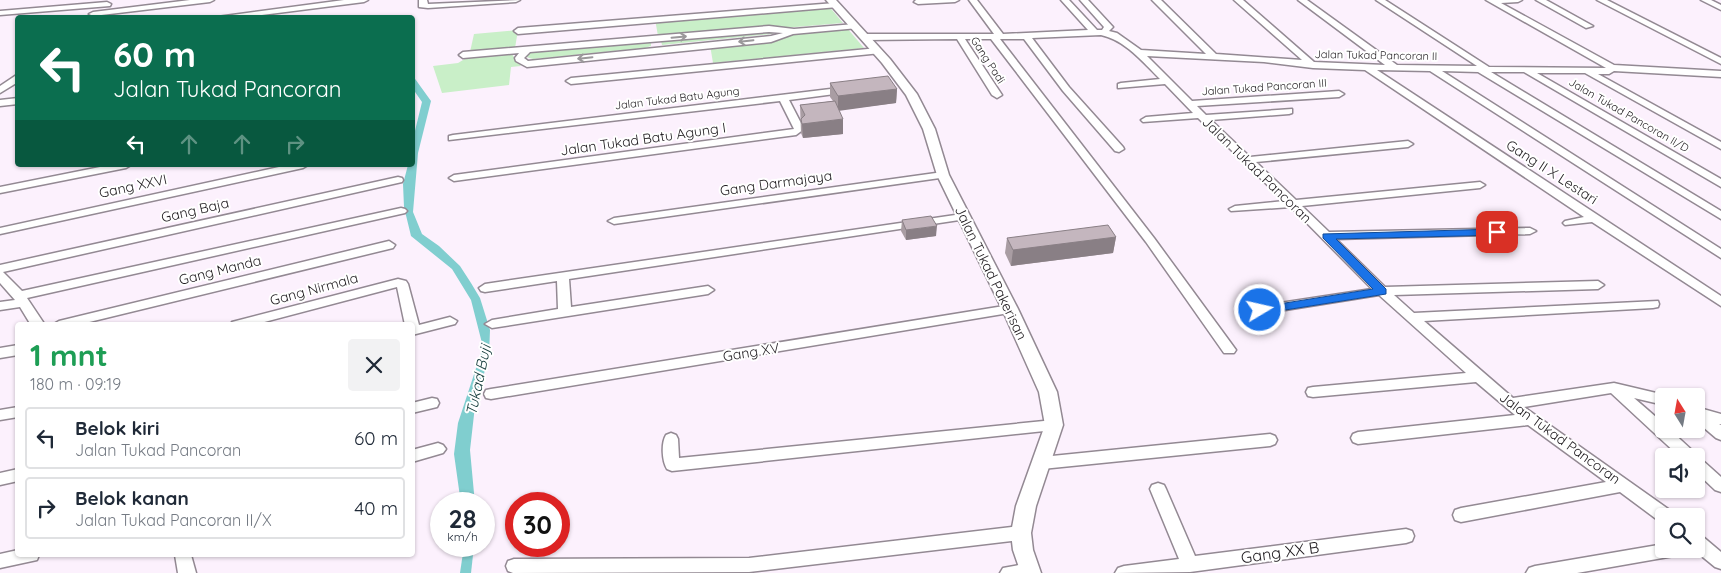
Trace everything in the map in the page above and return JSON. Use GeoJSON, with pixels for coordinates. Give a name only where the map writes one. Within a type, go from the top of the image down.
{"type":"FeatureCollection","features":[{"type":"Feature","properties":{"kind":"street"},"geometry":{"type":"LineString","coordinates":[[98,15],[210,0]]}},
{"type":"Feature","properties":{"kind":"street"},"geometry":{"type":"LineString","coordinates":[[239,15],[364,0]]}},
{"type":"Feature","properties":{"kind":"street"},"geometry":{"type":"LineString","coordinates":[[423,0],[422,5],[428,6],[516,0]]}},
{"type":"Feature","properties":{"kind":"street"},"geometry":{"type":"LineString","coordinates":[[918,2],[955,0]]}},
{"type":"Feature","properties":{"kind":"street"},"geometry":{"type":"LineString","coordinates":[[972,0],[997,37],[1150,240],[1229,350]]}},
{"type":"Feature","properties":{"kind":"street"},"geometry":{"type":"LineString","coordinates":[[1066,0],[1094,32]]}},
{"type":"Feature","properties":{"kind":"street"},"geometry":{"type":"LineString","coordinates":[[1084,0],[1109,27],[1104,32]]}},
{"type":"Feature","properties":{"kind":"street"},"geometry":{"type":"LineString","coordinates":[[1156,0],[1214,57]]}},
{"type":"Feature","properties":{"kind":"street"},"geometry":{"type":"LineString","coordinates":[[1238,0],[1313,65]]}},
{"type":"Feature","properties":{"kind":"street"},"geometry":{"type":"LineString","coordinates":[[1302,0],[1395,68]]}},
{"type":"Feature","properties":{"kind":"street"},"geometry":{"type":"LineString","coordinates":[[1380,0],[1481,67],[1721,216]]}},
{"type":"Feature","properties":{"kind":"street"},"geometry":{"type":"LineString","coordinates":[[1492,1],[1518,0]]}},
{"type":"Feature","properties":{"kind":"street"},"geometry":{"type":"LineString","coordinates":[[1540,0],[1589,26]]}},
{"type":"Feature","properties":{"kind":"street"},"geometry":{"type":"LineString","coordinates":[[1601,0],[1721,61]]}},
{"type":"Feature","properties":{"kind":"street"},"geometry":{"type":"LineString","coordinates":[[1705,0],[1721,8]]}},
{"type":"Feature","properties":{"kind":"street"},"geometry":{"type":"LineString","coordinates":[[1492,1],[1612,68],[1721,74]]}},
{"type":"Feature","properties":{"kind":"street"},"geometry":{"type":"LineString","coordinates":[[92,15],[111,2]]}},
{"type":"Feature","properties":{"kind":"street"},"geometry":{"type":"LineString","coordinates":[[0,13],[111,2]]}},
{"type":"Feature","properties":{"kind":"street"},"geometry":{"type":"LineString","coordinates":[[518,31],[833,2]]}},
{"type":"Feature","properties":{"kind":"street","name":"Jalan Tukad Pakerisan"},"geometry":{"type":"LineString","coordinates":[[833,2],[869,37],[929,129],[943,175],[962,217],[1010,308],[1048,392],[1053,410],[1054,425],[1026,506],[1021,533],[1031,572]]}},
{"type":"Feature","properties":{"kind":"street"},"geometry":{"type":"LineString","coordinates":[[463,55],[769,29],[869,37]]}},
{"type":"Feature","properties":{"kind":"street"},"geometry":{"type":"LineString","coordinates":[[526,51],[519,58],[520,62],[527,64],[771,39],[784,37],[794,32]]}},
{"type":"Feature","properties":{"kind":"street","name":"Jalan Tukad Pancoran"},"geometry":{"type":"LineString","coordinates":[[869,37],[997,37],[1094,32],[1104,32],[1114,36],[1138,53],[1410,317],[1529,419],[1655,508]]}},
{"type":"Feature","properties":{"kind":"street","name":"Gang Padi"},"geometry":{"type":"LineString","coordinates":[[959,36],[997,95]]}},
{"type":"Feature","properties":{"kind":"street"},"geometry":{"type":"LineString","coordinates":[[1026,36],[1066,89],[1119,149]]}},
{"type":"Feature","properties":{"kind":"street"},"geometry":{"type":"LineString","coordinates":[[571,81],[869,37]]}},
{"type":"Feature","properties":{"kind":"street"},"geometry":{"type":"LineString","coordinates":[[656,39],[658,50]]}},
{"type":"Feature","properties":{"kind":"street","name":"Jalan Tukad Pancoran II"},"geometry":{"type":"LineString","coordinates":[[1138,53],[1264,59],[1313,65],[1395,68],[1481,67],[1589,72],[1609,71],[1612,68]]}},
{"type":"Feature","properties":{"kind":"street","name":"Gang II X Lestari"},"geometry":{"type":"LineString","coordinates":[[1366,67],[1721,302]]}},
{"type":"Feature","properties":{"kind":"street"},"geometry":{"type":"LineString","coordinates":[[1431,68],[1721,254]]}},
{"type":"Feature","properties":{"kind":"street","name":"Jalan Tukad Pancoran II/D"},"geometry":{"type":"LineString","coordinates":[[1524,69],[1721,184]]}},
{"type":"Feature","properties":{"kind":"street"},"geometry":{"type":"LineString","coordinates":[[1589,72],[1721,146]]}},
{"type":"Feature","properties":{"kind":"street"},"geometry":{"type":"LineString","coordinates":[[2,87],[15,79]]}},
{"type":"Feature","properties":{"kind":"street"},"geometry":{"type":"LineString","coordinates":[[1121,86],[1167,81]]}},
{"type":"Feature","properties":{"kind":"street"},"geometry":{"type":"LineString","coordinates":[[2,87],[15,84]]}},
{"type":"Feature","properties":{"kind":"street","name":"Jalan Tukad Batu Agung"},"geometry":{"type":"LineString","coordinates":[[453,138],[858,89]]}},
{"type":"Feature","properties":{"kind":"street","name":"Jalan Tukad Pancoran III"},"geometry":{"type":"LineString","coordinates":[[1190,104],[1340,94]]}},
{"type":"Feature","properties":{"kind":"street","name":"Jalan Tukad Batu Agung I"},"geometry":{"type":"LineString","coordinates":[[454,178],[796,132],[797,126],[783,97]]}},
{"type":"Feature","properties":{"kind":"street"},"geometry":{"type":"LineString","coordinates":[[0,103],[15,101]]}},
{"type":"Feature","properties":{"kind":"street"},"geometry":{"type":"LineString","coordinates":[[1146,120],[1289,111]]}},
{"type":"Feature","properties":{"kind":"street"},"geometry":{"type":"LineString","coordinates":[[1248,160],[1408,144]]}},
{"type":"Feature","properties":{"kind":"street"},"geometry":{"type":"LineString","coordinates":[[0,190],[116,167]]}},
{"type":"Feature","properties":{"kind":"street","name":"Gang XXVI"},"geometry":{"type":"LineString","coordinates":[[0,231],[294,167]]}},
{"type":"Feature","properties":{"kind":"street","name":"Gang Darmajaya"},"geometry":{"type":"LineString","coordinates":[[614,220],[943,175]]}},
{"type":"Feature","properties":{"kind":"street","name":"Gang Baja"},"geometry":{"type":"LineString","coordinates":[[0,269],[398,180]]}},
{"type":"Feature","properties":{"kind":"street"},"geometry":{"type":"LineString","coordinates":[[1235,209],[1480,185]]}},
{"type":"Feature","properties":{"kind":"street"},"geometry":{"type":"LineString","coordinates":[[0,306],[21,299],[401,211]]}},
{"type":"Feature","properties":{"kind":"street"},"geometry":{"type":"LineString","coordinates":[[485,288],[962,217]]}},
{"type":"Feature","properties":{"kind":"street"},"geometry":{"type":"LineString","coordinates":[[1569,223],[1594,218]]}},
{"type":"Feature","properties":{"kind":"street"},"geometry":{"type":"LineString","coordinates":[[1326,236],[1530,231]]}},
{"type":"Feature","properties":{"kind":"street","name":"Gang Manda"},"geometry":{"type":"LineString","coordinates":[[71,322],[389,245]]}},
{"type":"Feature","properties":{"kind":"street"},"geometry":{"type":"LineString","coordinates":[[0,275],[21,299],[36,322]]}},
{"type":"Feature","properties":{"kind":"street"},"geometry":{"type":"LineString","coordinates":[[563,277],[565,313]]}},
{"type":"Feature","properties":{"kind":"street","name":"Gang Nirmala"},"geometry":{"type":"LineString","coordinates":[[248,322],[398,283],[402,284],[411,322]]}},
{"type":"Feature","properties":{"kind":"street"},"geometry":{"type":"LineString","coordinates":[[1260,310],[1382,291],[1598,285]]}},
{"type":"Feature","properties":{"kind":"street"},"geometry":{"type":"LineString","coordinates":[[492,324],[708,290]]}},
{"type":"Feature","properties":{"kind":"street"},"geometry":{"type":"LineString","coordinates":[[1410,317],[1653,304]]}},
{"type":"Feature","properties":{"kind":"street","name":"Gang XV"},"geometry":{"type":"LineString","coordinates":[[491,394],[1010,308]]}},
{"type":"Feature","properties":{"kind":"street"},"geometry":{"type":"LineString","coordinates":[[415,330],[450,321]]}},
{"type":"Feature","properties":{"kind":"street"},"geometry":{"type":"LineString","coordinates":[[0,353],[15,350]]}},
{"type":"Feature","properties":{"kind":"street"},"geometry":{"type":"LineString","coordinates":[[1313,392],[1479,377]]}},
{"type":"Feature","properties":{"kind":"street"},"geometry":{"type":"LineString","coordinates":[[1510,404],[1614,388],[1655,398]]}},
{"type":"Feature","properties":{"kind":"street"},"geometry":{"type":"LineString","coordinates":[[1614,388],[1680,448]]}},
{"type":"Feature","properties":{"kind":"street"},"geometry":{"type":"LineString","coordinates":[[415,407],[432,403]]}},
{"type":"Feature","properties":{"kind":"street"},"geometry":{"type":"LineString","coordinates":[[0,415],[15,412]]}},
{"type":"Feature","properties":{"kind":"street"},"geometry":{"type":"LineString","coordinates":[[1705,415],[1721,419]]}},
{"type":"Feature","properties":{"kind":"street"},"geometry":{"type":"LineString","coordinates":[[1358,438],[1529,419]]}},
{"type":"Feature","properties":{"kind":"street"},"geometry":{"type":"LineString","coordinates":[[1705,420],[1721,434]]}},
{"type":"Feature","properties":{"kind":"street"},"geometry":{"type":"LineString","coordinates":[[671,439],[672,465],[1054,425]]}},
{"type":"Feature","properties":{"kind":"street"},"geometry":{"type":"LineString","coordinates":[[1042,463],[1270,440]]}},
{"type":"Feature","properties":{"kind":"street"},"geometry":{"type":"LineString","coordinates":[[415,455],[438,449]]}},
{"type":"Feature","properties":{"kind":"street"},"geometry":{"type":"LineString","coordinates":[[1705,471],[1721,486]]}},
{"type":"Feature","properties":{"kind":"street"},"geometry":{"type":"LineString","coordinates":[[0,479],[15,476]]}},
{"type":"Feature","properties":{"kind":"street"},"geometry":{"type":"LineString","coordinates":[[1461,515],[1624,485]]}},
{"type":"Feature","properties":{"kind":"street"},"geometry":{"type":"LineString","coordinates":[[1158,489],[1190,565]]}},
{"type":"Feature","properties":{"kind":"street"},"geometry":{"type":"LineString","coordinates":[[514,566],[750,565],[1021,533]]}},
{"type":"Feature","properties":{"kind":"street","name":"Gang XX B"},"geometry":{"type":"LineString","coordinates":[[1124,573],[1406,536]]}},
{"type":"Feature","properties":{"kind":"street"},"geometry":{"type":"LineString","coordinates":[[1705,549],[1721,562]]}},
{"type":"Feature","properties":{"kind":"street"},"geometry":{"type":"LineString","coordinates":[[1536,573],[1655,552]]}},
{"type":"Feature","properties":{"kind":"street"},"geometry":{"type":"LineString","coordinates":[[0,561],[21,557]]}},
{"type":"Feature","properties":{"kind":"street"},"geometry":{"type":"LineString","coordinates":[[183,557],[187,573]]}},
{"type":"Feature","properties":{"kind":"street"},"geometry":{"type":"LineString","coordinates":[[1009,573],[1031,572]]}},
{"type":"Feature","properties":{"kind":"green space"},"geometry":{"type":"Polygon","coordinates":[[[828,5],[843,23],[784,28],[772,25],[658,36],[655,19],[828,5]]]}},
{"type":"Feature","properties":{"kind":"green space"},"geometry":{"type":"Polygon","coordinates":[[[847,28],[864,48],[713,63],[710,45],[847,28]]]}},
{"type":"Feature","properties":{"kind":"green space"},"geometry":{"type":"Polygon","coordinates":[[[518,30],[515,48],[470,52],[474,34],[518,30]]]}},
{"type":"Feature","properties":{"kind":"green space"},"geometry":{"type":"Polygon","coordinates":[[[775,31],[772,34],[662,45],[661,41],[775,31]]]}},
{"type":"Feature","properties":{"kind":"green space"},"geometry":{"type":"Polygon","coordinates":[[[651,41],[651,46],[645,48],[533,59],[526,57],[526,53],[651,41]]]}},
{"type":"Feature","properties":{"kind":"green space"},"geometry":{"type":"Polygon","coordinates":[[[511,53],[521,66],[511,67],[509,85],[442,93],[433,66],[458,63],[468,57],[511,53]]]}},
{"type":"Feature","properties":{"kind":"water","name":"Tukad Buji"},"geometry":{"type":"Polygon","coordinates":[[[415,79],[431,101],[418,153],[413,212],[422,234],[439,246],[460,266],[480,298],[490,330],[489,356],[475,406],[470,450],[474,492],[459,492],[454,454],[458,423],[483,347],[471,300],[452,269],[411,236],[404,207],[403,184],[407,167],[415,167],[415,131],[422,102],[415,92],[415,79]]]}},
{"type":"Feature","properties":{"kind":"water"},"geometry":{"type":"Polygon","coordinates":[[[462,557],[473,557],[471,573],[460,573],[462,557]]]}},
{"type":"Feature","properties":{"kind":"building"},"geometry":{"type":"Polygon","coordinates":[[[888,76],[897,89],[838,96],[830,83],[888,76]]]}},
{"type":"Feature","properties":{"kind":"building"},"geometry":{"type":"Polygon","coordinates":[[[835,101],[843,119],[802,124],[801,119],[805,115],[800,105],[835,101]]]}},
{"type":"Feature","properties":{"kind":"building"},"geometry":{"type":"Polygon","coordinates":[[[931,216],[937,226],[906,230],[902,220],[931,216]]]}},
{"type":"Feature","properties":{"kind":"building"},"geometry":{"type":"Polygon","coordinates":[[[1108,225],[1116,237],[1013,250],[1007,238],[1108,225]]]}},
{"type":"Feature","properties":{"kind":"route"},"geometry":{"type":"LineString","coordinates":[[1260,310],[1382,291],[1326,236],[1497,232]]}}]}
